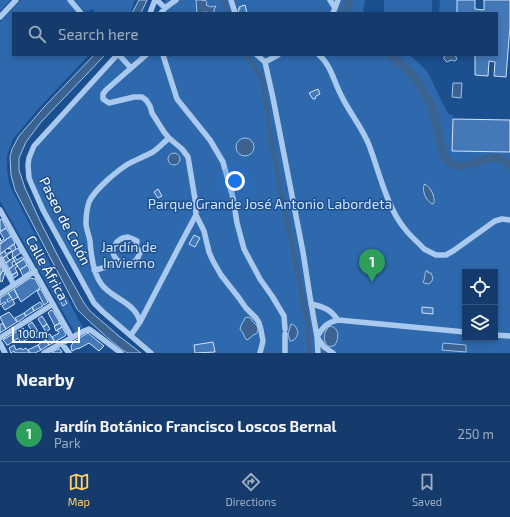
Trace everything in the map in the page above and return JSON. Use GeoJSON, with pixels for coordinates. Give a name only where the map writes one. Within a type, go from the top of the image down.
{"type":"FeatureCollection","features":[{"type":"Feature","properties":{"kind":"street"},"geometry":{"type":"LineString","coordinates":[[0,17],[16,0]]}},
{"type":"Feature","properties":{"kind":"street"},"geometry":{"type":"LineString","coordinates":[[70,0],[80,12]]}},
{"type":"Feature","properties":{"kind":"street"},"geometry":{"type":"LineString","coordinates":[[150,12],[156,0],[165,8]]}},
{"type":"Feature","properties":{"kind":"street"},"geometry":{"type":"LineString","coordinates":[[162,12],[176,0]]}},
{"type":"Feature","properties":{"kind":"street"},"geometry":{"type":"LineString","coordinates":[[231,0],[235,12]]}},
{"type":"Feature","properties":{"kind":"street"},"geometry":{"type":"LineString","coordinates":[[330,0],[334,11]]}},
{"type":"Feature","properties":{"kind":"street"},"geometry":{"type":"LineString","coordinates":[[334,11],[338,0]]}},
{"type":"Feature","properties":{"kind":"street","name":"Paseo de Colón"},"geometry":{"type":"LineString","coordinates":[[117,56],[38,140],[29,158],[28,172],[31,183],[43,210],[92,298],[103,312],[151,353]]}},
{"type":"Feature","properties":{"kind":"street"},"geometry":{"type":"LineString","coordinates":[[119,56],[131,68]]}},
{"type":"Feature","properties":{"kind":"street"},"geometry":{"type":"LineString","coordinates":[[145,56],[104,92],[103,99],[109,103],[138,96],[144,98],[148,102],[152,114],[159,125],[169,138],[182,149],[188,157],[195,198],[196,215],[204,231],[209,252],[221,275],[259,323],[263,341],[260,353]]}},
{"type":"Feature","properties":{"kind":"street"},"geometry":{"type":"LineString","coordinates":[[163,56],[177,99],[210,140],[223,162],[233,198],[237,223],[244,249],[260,279],[284,316],[285,353]]}},
{"type":"Feature","properties":{"kind":"street"},"geometry":{"type":"LineString","coordinates":[[258,56],[264,62],[276,110],[303,252],[317,337],[318,353]]}},
{"type":"Feature","properties":{"kind":"street"},"geometry":{"type":"LineString","coordinates":[[264,62],[276,56]]}},
{"type":"Feature","properties":{"kind":"street"},"geometry":{"type":"LineString","coordinates":[[321,56],[326,63],[341,96],[367,141],[391,206],[397,218],[404,229],[424,249],[436,255],[444,255],[453,251],[495,222],[502,219],[510,220]]}},
{"type":"Feature","properties":{"kind":"street"},"geometry":{"type":"LineString","coordinates":[[325,56],[326,63]]}},
{"type":"Feature","properties":{"kind":"street"},"geometry":{"type":"LineString","coordinates":[[140,322],[138,315],[130,306],[110,293],[101,284],[94,270],[86,224],[89,202],[102,186],[118,172],[127,165],[154,151],[169,138]]}},
{"type":"Feature","properties":{"kind":"street","name":"Calle África"},"geometry":{"type":"LineString","coordinates":[[0,210],[72,338]]}},
{"type":"Feature","properties":{"kind":"street"},"geometry":{"type":"LineString","coordinates":[[131,336],[140,322],[196,215]]}},
{"type":"Feature","properties":{"kind":"street"},"geometry":{"type":"LineString","coordinates":[[192,223],[201,224]]}},
{"type":"Feature","properties":{"kind":"street"},"geometry":{"type":"LineString","coordinates":[[128,237],[135,239],[136,247],[141,254],[136,261],[129,264],[124,264],[118,261],[113,252],[116,243],[123,238],[128,237]]}},
{"type":"Feature","properties":{"kind":"street"},"geometry":{"type":"LineString","coordinates":[[0,259],[14,285]]}},
{"type":"Feature","properties":{"kind":"street"},"geometry":{"type":"LineString","coordinates":[[94,270],[99,270],[118,261]]}},
{"type":"Feature","properties":{"kind":"street"},"geometry":{"type":"LineString","coordinates":[[0,294],[35,271]]}},
{"type":"Feature","properties":{"kind":"street"},"geometry":{"type":"LineString","coordinates":[[0,338],[53,304]]}},
{"type":"Feature","properties":{"kind":"street"},"geometry":{"type":"LineString","coordinates":[[311,304],[329,310],[338,320]]}},
{"type":"Feature","properties":{"kind":"street"},"geometry":{"type":"LineString","coordinates":[[317,337],[325,325],[338,320],[462,332]]}},
{"type":"Feature","properties":{"kind":"street"},"geometry":{"type":"LineString","coordinates":[[44,353],[86,330],[91,330],[121,353]]}},
{"type":"Feature","properties":{"kind":"street"},"geometry":{"type":"LineString","coordinates":[[498,335],[510,336]]}},
{"type":"Feature","properties":{"kind":"street"},"geometry":{"type":"LineString","coordinates":[[317,337],[321,344],[333,353]]}},
{"type":"Feature","properties":{"kind":"street"},"geometry":{"type":"LineString","coordinates":[[0,343],[5,353]]}},
{"type":"Feature","properties":{"kind":"street"},"geometry":{"type":"LineString","coordinates":[[62,344],[69,353]]}},
{"type":"Feature","properties":{"kind":"green space"},"geometry":{"type":"Polygon","coordinates":[[[0,0],[11,0],[0,11],[0,0]]]}},
{"type":"Feature","properties":{"kind":"green space"},"geometry":{"type":"Polygon","coordinates":[[[21,0],[67,0],[77,12],[12,12],[12,56],[88,56],[38,109],[13,139],[7,155],[9,184],[83,327],[75,333],[0,201],[0,22],[21,0]]]}},
{"type":"Feature","properties":{"kind":"green space"},"geometry":{"type":"Polygon","coordinates":[[[74,0],[135,0],[130,12],[94,12],[94,9],[85,12],[74,0]]]}},
{"type":"Feature","properties":{"kind":"green space"},"geometry":{"type":"Polygon","coordinates":[[[165,0],[365,0],[363,11],[364,12],[163,12],[165,10],[165,0]]]}},
{"type":"Feature","properties":{"kind":"green space"},"geometry":{"type":"Polygon","coordinates":[[[384,0],[432,0],[432,12],[384,12],[384,0]]]}},
{"type":"Feature","properties":{"kind":"green space"},"geometry":{"type":"Polygon","coordinates":[[[440,0],[457,0],[457,12],[439,12],[440,0]]]}},
{"type":"Feature","properties":{"kind":"green space","name":"Parque Grande José Antonio Labordeta"},"geometry":{"type":"Polygon","coordinates":[[[117,56],[411,56],[427,71],[448,114],[453,115],[452,151],[510,152],[510,353],[152,353],[105,313],[95,301],[44,210],[31,180],[30,171],[32,157],[39,144],[117,56]]]}},
{"type":"Feature","properties":{"kind":"shaded area"},"geometry":{"type":"Polygon","coordinates":[[[139,0],[147,0],[141,12],[133,12],[139,0]]]}},
{"type":"Feature","properties":{"kind":"shaded area"},"geometry":{"type":"Polygon","coordinates":[[[196,0],[205,0],[207,2],[206,5],[216,7],[214,12],[197,12],[196,0]]]}},
{"type":"Feature","properties":{"kind":"shaded area"},"geometry":{"type":"Polygon","coordinates":[[[93,56],[104,56],[41,122],[26,142],[19,158],[19,170],[25,188],[40,221],[84,303],[90,311],[141,353],[128,353],[124,351],[102,333],[77,309],[15,190],[11,175],[10,157],[12,149],[19,136],[45,106],[93,56]]]}},
{"type":"Feature","properties":{"kind":"shaded area"},"geometry":{"type":"Polygon","coordinates":[[[456,56],[457,59],[455,61],[451,60],[447,62],[444,57],[456,56]]]}},
{"type":"Feature","properties":{"kind":"shaded area"},"geometry":{"type":"Polygon","coordinates":[[[453,83],[462,83],[461,98],[452,97],[453,83]]]}},
{"type":"Feature","properties":{"kind":"shaded area"},"geometry":{"type":"Polygon","coordinates":[[[245,138],[251,141],[254,147],[251,153],[245,156],[239,153],[236,147],[239,141],[245,138]]]}},
{"type":"Feature","properties":{"kind":"shaded area"},"geometry":{"type":"Polygon","coordinates":[[[172,153],[176,153],[180,159],[176,165],[172,165],[168,161],[168,157],[172,153]]]}},
{"type":"Feature","properties":{"kind":"shaded area"},"geometry":{"type":"Polygon","coordinates":[[[425,184],[432,192],[434,203],[432,204],[426,198],[424,193],[425,184]]]}},
{"type":"Feature","properties":{"kind":"shaded area"},"geometry":{"type":"Polygon","coordinates":[[[426,271],[431,273],[433,278],[429,284],[423,282],[426,271]]]}},
{"type":"Feature","properties":{"kind":"shaded area"},"geometry":{"type":"Polygon","coordinates":[[[248,317],[252,319],[258,330],[256,334],[247,340],[240,329],[245,318],[248,317]]]}},
{"type":"Feature","properties":{"kind":"shaded area"},"geometry":{"type":"Polygon","coordinates":[[[291,324],[295,326],[298,333],[295,339],[290,341],[288,334],[291,324]]]}},
{"type":"Feature","properties":{"kind":"shaded area"},"geometry":{"type":"Polygon","coordinates":[[[330,326],[336,329],[338,334],[335,345],[328,346],[324,336],[325,332],[330,326]]]}},
{"type":"Feature","properties":{"kind":"shaded area"},"geometry":{"type":"Polygon","coordinates":[[[443,343],[466,345],[466,352],[442,350],[443,343]]]}},
{"type":"Feature","properties":{"kind":"building"},"geometry":{"type":"Polygon","coordinates":[[[457,0],[475,0],[475,9],[484,10],[484,0],[510,0],[510,26],[506,77],[494,76],[495,62],[489,61],[488,76],[475,75],[475,56],[498,56],[498,12],[457,12],[457,0]]]}},
{"type":"Feature","properties":{"kind":"building"},"geometry":{"type":"Polygon","coordinates":[[[245,5],[247,12],[239,12],[239,7],[245,5]]]}},
{"type":"Feature","properties":{"kind":"building"},"geometry":{"type":"Polygon","coordinates":[[[318,89],[320,94],[313,99],[309,93],[318,89]]]}},
{"type":"Feature","properties":{"kind":"building"},"geometry":{"type":"Polygon","coordinates":[[[453,119],[510,120],[510,152],[452,151],[453,119]]]}},
{"type":"Feature","properties":{"kind":"building"},"geometry":{"type":"Polygon","coordinates":[[[158,189],[162,196],[158,198],[154,192],[158,189]]]}},
{"type":"Feature","properties":{"kind":"building"},"geometry":{"type":"Polygon","coordinates":[[[2,219],[6,228],[1,231],[0,220],[2,219]]]}},
{"type":"Feature","properties":{"kind":"building"},"geometry":{"type":"Polygon","coordinates":[[[6,228],[11,236],[0,244],[0,238],[1,241],[4,239],[0,232],[6,228]]]}},
{"type":"Feature","properties":{"kind":"building"},"geometry":{"type":"Polygon","coordinates":[[[194,235],[200,238],[195,247],[189,244],[194,235]]]}},
{"type":"Feature","properties":{"kind":"building"},"geometry":{"type":"Polygon","coordinates":[[[11,236],[15,243],[0,254],[0,244],[11,236]]]}},
{"type":"Feature","properties":{"kind":"building"},"geometry":{"type":"Polygon","coordinates":[[[14,244],[16,249],[10,253],[12,251],[10,248],[8,249],[14,244]]]}},
{"type":"Feature","properties":{"kind":"building"},"geometry":{"type":"Polygon","coordinates":[[[18,248],[21,253],[13,258],[12,252],[18,248]]]}},
{"type":"Feature","properties":{"kind":"building"},"geometry":{"type":"Polygon","coordinates":[[[5,251],[6,254],[10,253],[3,258],[0,254],[5,251]]]}},
{"type":"Feature","properties":{"kind":"building"},"geometry":{"type":"Polygon","coordinates":[[[7,255],[10,260],[6,263],[3,258],[7,255]]]}},
{"type":"Feature","properties":{"kind":"building"},"geometry":{"type":"Polygon","coordinates":[[[15,257],[17,260],[22,257],[24,259],[16,264],[13,258],[15,257]]]}},
{"type":"Feature","properties":{"kind":"building"},"geometry":{"type":"Polygon","coordinates":[[[13,258],[15,261],[12,262],[13,266],[9,269],[6,263],[13,258]]]}},
{"type":"Feature","properties":{"kind":"building"},"geometry":{"type":"Polygon","coordinates":[[[24,259],[27,265],[20,270],[16,264],[24,259]]]}},
{"type":"Feature","properties":{"kind":"building"},"geometry":{"type":"Polygon","coordinates":[[[0,264],[3,270],[0,275],[0,264]]]}},
{"type":"Feature","properties":{"kind":"building"},"geometry":{"type":"Polygon","coordinates":[[[16,264],[18,266],[15,268],[17,272],[12,275],[9,269],[16,264]]]}},
{"type":"Feature","properties":{"kind":"building"},"geometry":{"type":"Polygon","coordinates":[[[27,265],[30,271],[23,276],[20,270],[27,265]]]}},
{"type":"Feature","properties":{"kind":"building"},"geometry":{"type":"Polygon","coordinates":[[[3,270],[5,273],[2,282],[0,281],[0,275],[3,270]]]}},
{"type":"Feature","properties":{"kind":"building"},"geometry":{"type":"Polygon","coordinates":[[[17,272],[18,275],[14,278],[12,275],[17,272]]]}},
{"type":"Feature","properties":{"kind":"building"},"geometry":{"type":"Polygon","coordinates":[[[30,278],[35,279],[40,288],[21,302],[14,289],[30,278]]]}},
{"type":"Feature","properties":{"kind":"building"},"geometry":{"type":"Polygon","coordinates":[[[14,289],[18,297],[13,300],[8,293],[14,289]]]}},
{"type":"Feature","properties":{"kind":"building"},"geometry":{"type":"Polygon","coordinates":[[[41,289],[48,302],[44,305],[37,291],[41,289]]]}},
{"type":"Feature","properties":{"kind":"building"},"geometry":{"type":"Polygon","coordinates":[[[8,293],[11,297],[7,300],[8,302],[12,299],[15,304],[5,310],[2,306],[6,303],[5,302],[0,305],[0,298],[8,293]]]}},
{"type":"Feature","properties":{"kind":"building"},"geometry":{"type":"Polygon","coordinates":[[[62,295],[67,303],[63,306],[58,298],[62,295]]]}},
{"type":"Feature","properties":{"kind":"building"},"geometry":{"type":"Polygon","coordinates":[[[40,302],[43,306],[34,311],[32,307],[40,302]]]}},
{"type":"Feature","properties":{"kind":"building"},"geometry":{"type":"Polygon","coordinates":[[[32,307],[34,311],[26,316],[24,313],[32,307]]]}},
{"type":"Feature","properties":{"kind":"building"},"geometry":{"type":"Polygon","coordinates":[[[422,307],[433,308],[433,314],[422,313],[422,307]]]}},
{"type":"Feature","properties":{"kind":"building"},"geometry":{"type":"Polygon","coordinates":[[[51,310],[60,323],[55,326],[48,313],[51,310]]]}},
{"type":"Feature","properties":{"kind":"building"},"geometry":{"type":"Polygon","coordinates":[[[9,312],[17,322],[6,329],[0,317],[9,312]]]}},
{"type":"Feature","properties":{"kind":"building"},"geometry":{"type":"Polygon","coordinates":[[[24,313],[26,316],[18,322],[15,318],[24,313]]]}},
{"type":"Feature","properties":{"kind":"building"},"geometry":{"type":"Polygon","coordinates":[[[42,316],[47,324],[43,327],[38,319],[42,316]]]}},
{"type":"Feature","properties":{"kind":"building"},"geometry":{"type":"Polygon","coordinates":[[[32,322],[38,331],[33,333],[28,325],[32,322]]]}},
{"type":"Feature","properties":{"kind":"building"},"geometry":{"type":"Polygon","coordinates":[[[2,323],[6,329],[0,333],[0,325],[2,323]]]}},
{"type":"Feature","properties":{"kind":"building"},"geometry":{"type":"Polygon","coordinates":[[[60,323],[62,327],[56,331],[54,326],[60,323]]]}},
{"type":"Feature","properties":{"kind":"building"},"geometry":{"type":"Polygon","coordinates":[[[47,324],[50,329],[46,332],[43,327],[47,324]]]}},
{"type":"Feature","properties":{"kind":"building"},"geometry":{"type":"Polygon","coordinates":[[[62,327],[66,334],[55,342],[52,337],[59,333],[57,330],[62,327]]]}},
{"type":"Feature","properties":{"kind":"building"},"geometry":{"type":"Polygon","coordinates":[[[23,328],[30,337],[21,343],[18,338],[7,345],[3,340],[23,328]]]}},
{"type":"Feature","properties":{"kind":"building"},"geometry":{"type":"Polygon","coordinates":[[[38,331],[41,335],[37,338],[33,333],[38,331]]]}},
{"type":"Feature","properties":{"kind":"building"},"geometry":{"type":"Polygon","coordinates":[[[88,333],[104,346],[99,351],[89,343],[72,351],[71,346],[74,341],[88,333]]]}},
{"type":"Feature","properties":{"kind":"building"},"geometry":{"type":"Polygon","coordinates":[[[50,334],[55,342],[49,345],[44,337],[50,334]]]}},
{"type":"Feature","properties":{"kind":"building"},"geometry":{"type":"Polygon","coordinates":[[[46,340],[49,345],[41,350],[38,345],[46,340]]]}},
{"type":"Feature","properties":{"kind":"building"},"geometry":{"type":"Polygon","coordinates":[[[213,342],[215,352],[195,353],[194,345],[213,342]]]}},
{"type":"Feature","properties":{"kind":"building"},"geometry":{"type":"Polygon","coordinates":[[[14,345],[16,350],[26,348],[30,353],[15,353],[14,351],[11,353],[9,348],[14,345]]]}},
{"type":"Feature","properties":{"kind":"building"},"geometry":{"type":"Polygon","coordinates":[[[38,345],[41,350],[35,353],[30,353],[28,350],[38,345]]]}},
{"type":"Feature","properties":{"kind":"building"},"geometry":{"type":"Polygon","coordinates":[[[58,349],[62,352],[52,353],[52,352],[58,349]]]}},
{"type":"Feature","properties":{"kind":"waterway"},"geometry":{"type":"LineString","coordinates":[[224,0],[227,12]]}},
{"type":"Feature","properties":{"kind":"waterway"},"geometry":{"type":"LineString","coordinates":[[345,12],[350,0]]}},
{"type":"Feature","properties":{"kind":"waterway"},"geometry":{"type":"LineString","coordinates":[[246,56],[263,81],[271,141],[308,325],[309,353]]}},
{"type":"Feature","properties":{"kind":"waterway"},"geometry":{"type":"LineString","coordinates":[[391,56],[417,80],[432,106],[443,153],[450,162],[457,166],[493,158],[502,159],[510,166]]}},
{"type":"Feature","properties":{"kind":"place","name":"Jardín Botánico Francisco Loscos Bernal"},"geometry":{"type":"Point","coordinates":[372,282]}},
{"type":"Feature","properties":{"kind":"park label","name":"Jardín de Invierno"},"geometry":{"type":"Point","coordinates":[129,256]}}]}
